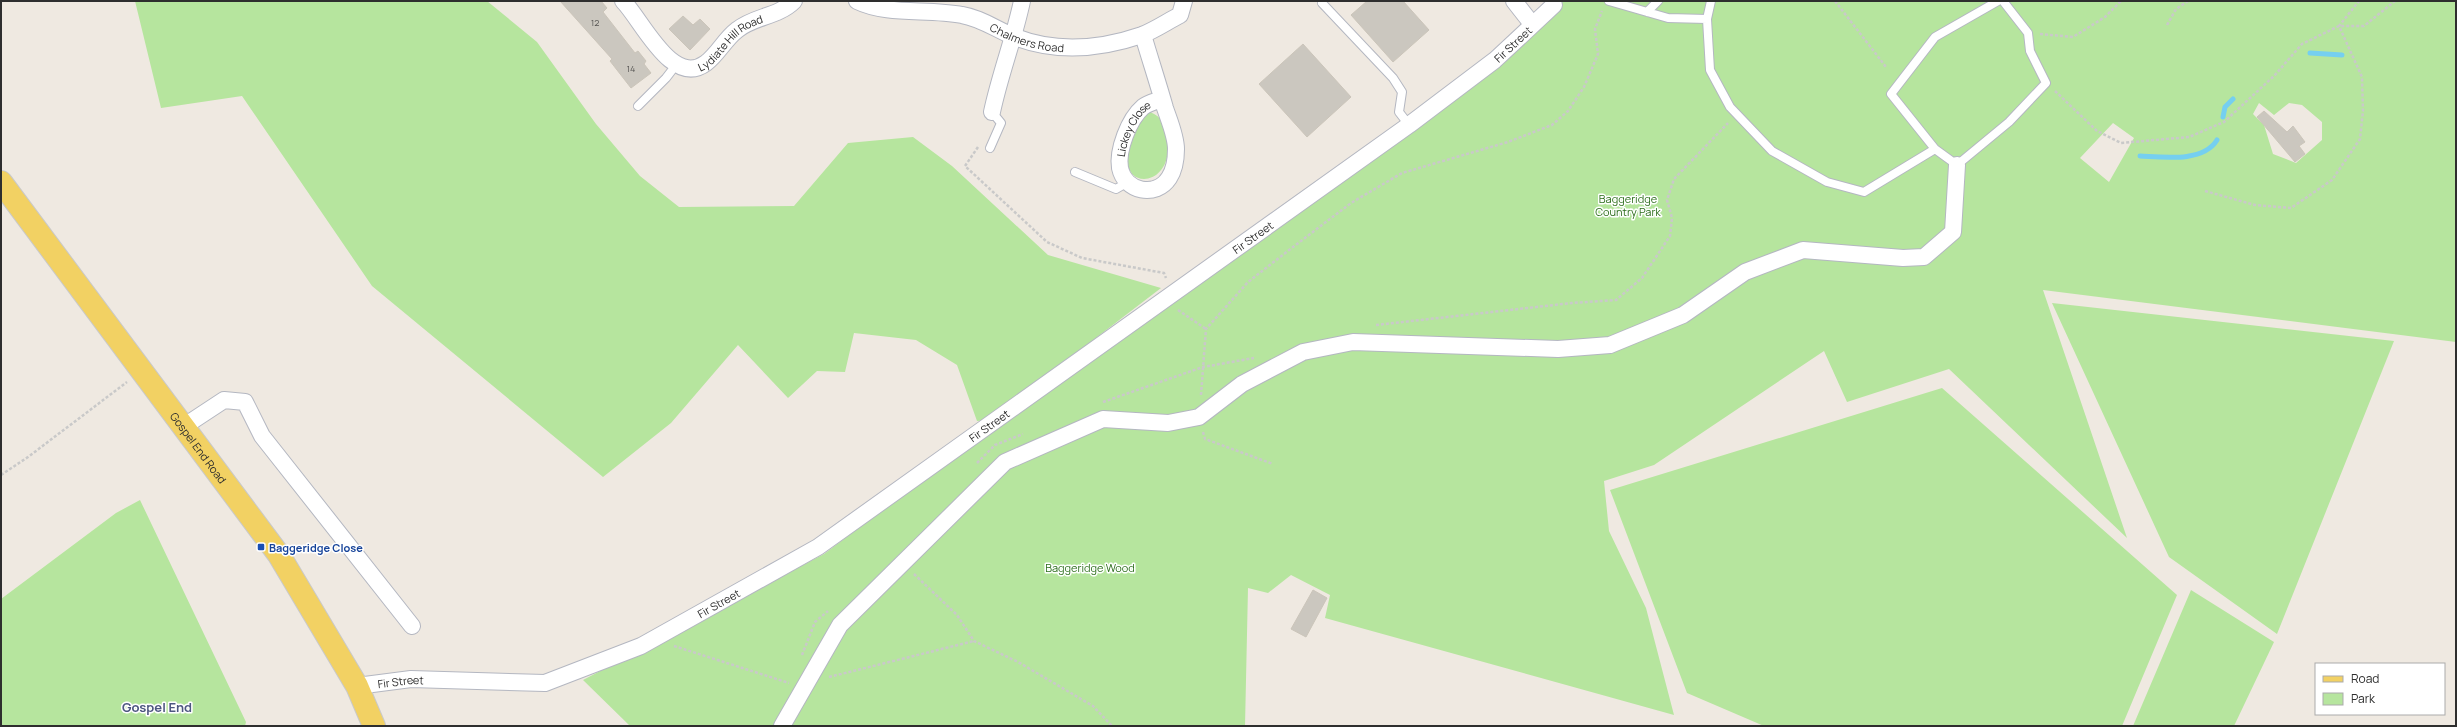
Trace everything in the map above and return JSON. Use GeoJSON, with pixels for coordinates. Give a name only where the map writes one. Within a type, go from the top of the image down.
{"type":"FeatureCollection","features":[{"type":"Feature","properties":{"kind":"main road","name":"Gospel End Road"},"geometry":{"type":"LineString","coordinates":[[1,182],[279,555],[357,686],[374,726]]}},
{"type":"Feature","properties":{"kind":"street","name":"Lydiate Hill Road"},"geometry":{"type":"LineString","coordinates":[[623,1],[634,13],[647,33],[665,55],[681,68],[694,70],[707,63],[738,28],[785,10],[794,1]]}},
{"type":"Feature","properties":{"kind":"street","name":"Chalmers Road"},"geometry":{"type":"LineString","coordinates":[[857,1],[865,5],[886,9],[963,15],[1014,37],[1046,47],[1085,48],[1143,35],[1180,15],[1184,1]]}},
{"type":"Feature","properties":{"kind":"street"},"geometry":{"type":"LineString","coordinates":[[992,112],[1001,72],[1014,37],[1022,1]]}},
{"type":"Feature","properties":{"kind":"street"},"geometry":{"type":"LineString","coordinates":[[1514,1],[1532,24]]}},
{"type":"Feature","properties":{"kind":"street","name":"Fir Street"},"geometry":{"type":"LineString","coordinates":[[357,686],[411,679],[546,683],[653,640],[818,547],[1408,125],[1495,60],[1556,3]]}},
{"type":"Feature","properties":{"kind":"street","name":"Lickey Close"},"geometry":{"type":"LineString","coordinates":[[1143,35],[1162,99],[1176,147],[1175,166],[1169,179],[1158,188],[1147,191],[1135,188],[1128,182],[1120,168],[1122,150],[1133,118],[1144,106],[1162,99]]}},
{"type":"Feature","properties":{"kind":"street"},"geometry":{"type":"LineString","coordinates":[[782,726],[840,625],[1005,462],[1103,419],[1168,423],[1199,417],[1242,384],[1303,352],[1353,342],[1558,349],[1610,345],[1683,315],[1745,272],[1803,250],[1903,258],[1924,257],[1953,232],[1957,165]]}},
{"type":"Feature","properties":{"kind":"street"},"geometry":{"type":"LineString","coordinates":[[183,427],[224,400],[245,402],[262,436],[412,626]]}},
{"type":"Feature","properties":{"kind":"lane"},"geometry":{"type":"LineString","coordinates":[[1609,1],[1668,18],[1707,18]]}},
{"type":"Feature","properties":{"kind":"lane"},"geometry":{"type":"LineString","coordinates":[[1647,12],[1658,1]]}},
{"type":"Feature","properties":{"kind":"lane"},"geometry":{"type":"LineString","coordinates":[[1711,1],[1707,18],[1710,70],[1730,107],[1772,151],[1827,182],[1864,192],[1935,149]]}},
{"type":"Feature","properties":{"kind":"lane"},"geometry":{"type":"LineString","coordinates":[[1998,1],[1935,37],[1891,94],[1935,149],[1957,165],[2009,122],[2046,83],[2030,51],[2028,33],[2003,1]]}},
{"type":"Feature","properties":{"kind":"lane"},"geometry":{"type":"LineString","coordinates":[[1322,3],[1393,78],[1402,92],[1399,112],[1408,125]]}},
{"type":"Feature","properties":{"kind":"lane"},"geometry":{"type":"LineString","coordinates":[[638,106],[666,78],[676,64]]}},
{"type":"Feature","properties":{"kind":"lane"},"geometry":{"type":"LineString","coordinates":[[990,148],[1001,123],[992,112]]}},
{"type":"Feature","properties":{"kind":"lane"},"geometry":{"type":"LineString","coordinates":[[1075,172],[1116,189],[1128,182]]}},
{"type":"Feature","properties":{"kind":"path"},"geometry":{"type":"LineString","coordinates":[[1835,1],[1886,67]]}},
{"type":"Feature","properties":{"kind":"path"},"geometry":{"type":"LineString","coordinates":[[2028,33],[2073,37],[2105,17],[2122,1]]}},
{"type":"Feature","properties":{"kind":"path"},"geometry":{"type":"LineString","coordinates":[[2167,26],[2176,9],[2188,1]]}},
{"type":"Feature","properties":{"kind":"path"},"geometry":{"type":"LineString","coordinates":[[2046,83],[2097,131],[2121,143],[2189,137],[2224,122],[2274,76],[2302,44],[2339,26],[2359,1]]}},
{"type":"Feature","properties":{"kind":"path"},"geometry":{"type":"LineString","coordinates":[[2339,26],[2364,26],[2395,1]]}},
{"type":"Feature","properties":{"kind":"path"},"geometry":{"type":"LineString","coordinates":[[1273,464],[1204,439],[1199,417],[1206,329],[1248,282],[1351,203],[1383,184],[1402,173],[1508,142],[1552,125],[1568,111],[1584,87],[1598,54],[1595,29],[1603,8]]}},
{"type":"Feature","properties":{"kind":"path"},"geometry":{"type":"LineString","coordinates":[[2205,192],[2255,205],[2291,208],[2332,180],[2360,139],[2362,111],[2362,77],[2339,26]]}},
{"type":"Feature","properties":{"kind":"path"},"geometry":{"type":"LineString","coordinates":[[1375,326],[1572,303],[1616,300],[1642,278],[1670,236],[1672,218],[1667,200],[1674,178],[1736,114]]}},
{"type":"Feature","properties":{"kind":"path"},"geometry":{"type":"LineString","coordinates":[[981,143],[965,166],[1048,242],[1082,258],[1164,273],[1177,310],[1206,329]]}},
{"type":"Feature","properties":{"kind":"path"},"geometry":{"type":"LineString","coordinates":[[1102,402],[1203,367],[1256,357]]}},
{"type":"Feature","properties":{"kind":"path"},"geometry":{"type":"LineString","coordinates":[[1,475],[28,457],[142,371]]}},
{"type":"Feature","properties":{"kind":"path"},"geometry":{"type":"LineString","coordinates":[[974,466],[995,445],[1031,431]]}},
{"type":"Feature","properties":{"kind":"path"},"geometry":{"type":"LineString","coordinates":[[903,563],[957,615],[974,641],[1018,662],[1093,706],[1112,726]]}},
{"type":"Feature","properties":{"kind":"path"},"geometry":{"type":"LineString","coordinates":[[653,640],[791,683],[788,690]]}},
{"type":"Feature","properties":{"kind":"path"},"geometry":{"type":"LineString","coordinates":[[808,682],[974,641]]}},
{"type":"Feature","properties":{"kind":"green space"},"geometry":{"type":"Polygon","coordinates":[[[135,1],[487,1],[537,42],[596,124],[640,176],[679,207],[794,206],[848,143],[913,137],[952,166],[1048,255],[1161,288],[989,420],[977,421],[957,365],[916,340],[854,333],[845,372],[817,371],[788,398],[738,345],[671,423],[603,477],[372,286],[242,96],[161,108],[135,1]]]}},
{"type":"Feature","properties":{"kind":"green space","name":"Baggeridge Wood"},"geometry":{"type":"Polygon","coordinates":[[[1560,1],[2456,1],[2456,342],[2043,290],[2127,538],[1949,369],[1847,402],[1824,351],[1654,465],[1604,481],[1609,531],[1646,608],[1674,715],[1325,618],[1330,595],[1291,575],[1268,593],[1248,588],[1245,726],[630,726],[583,680],[824,554],[1560,1]],[[2259,103],[2253,114],[2264,125],[2273,154],[2296,163],[2322,140],[2322,122],[2302,105],[2289,103],[2274,115],[2259,103]],[[2113,123],[2080,158],[2109,182],[2134,138],[2113,123]]]}},
{"type":"Feature","properties":{"kind":"green space"},"geometry":{"type":"Polygon","coordinates":[[[1150,112],[1160,118],[1163,124],[1168,153],[1164,166],[1156,175],[1147,179],[1138,178],[1131,173],[1128,163],[1130,148],[1139,123],[1145,115],[1150,112]]]}},
{"type":"Feature","properties":{"kind":"green space"},"geometry":{"type":"Polygon","coordinates":[[[2052,303],[2394,341],[2277,634],[2169,557],[2052,303]]]}},
{"type":"Feature","properties":{"kind":"green space"},"geometry":{"type":"Polygon","coordinates":[[[1942,388],[2177,595],[2122,726],[1764,726],[1687,693],[1610,490],[1942,388]]]}},
{"type":"Feature","properties":{"kind":"green space"},"geometry":{"type":"Polygon","coordinates":[[[140,500],[246,722],[245,726],[1,726],[1,599],[116,513],[140,500]]]}},
{"type":"Feature","properties":{"kind":"green space"},"geometry":{"type":"Polygon","coordinates":[[[2191,590],[2274,642],[2234,726],[2133,726],[2191,590]]]}},
{"type":"Feature","properties":{"kind":"building"},"geometry":{"type":"Polygon","coordinates":[[[560,1],[601,1],[607,8],[603,12],[635,53],[638,51],[646,61],[644,64],[651,73],[631,88],[610,61],[612,59],[560,1]]]}},
{"type":"Feature","properties":{"kind":"building"},"geometry":{"type":"Polygon","coordinates":[[[1367,1],[1403,1],[1429,30],[1393,62],[1351,15],[1367,1]]]}},
{"type":"Feature","properties":{"kind":"building"},"geometry":{"type":"Polygon","coordinates":[[[683,16],[693,25],[700,19],[710,29],[690,50],[669,29],[683,16]]]}},
{"type":"Feature","properties":{"kind":"building"},"geometry":{"type":"Polygon","coordinates":[[[1303,44],[1351,97],[1307,137],[1259,84],[1303,44]]]}},
{"type":"Feature","properties":{"kind":"building"},"geometry":{"type":"Polygon","coordinates":[[[2264,111],[2287,132],[2293,126],[2305,142],[2299,146],[2305,154],[2295,162],[2257,117],[2264,111]]]}},
{"type":"Feature","properties":{"kind":"building"},"geometry":{"type":"Polygon","coordinates":[[[1313,590],[1327,598],[1306,637],[1291,629],[1313,590]]]}},
{"type":"Feature","properties":{"kind":"waterway"},"geometry":{"type":"LineString","coordinates":[[2310,53],[2342,55]]}},
{"type":"Feature","properties":{"kind":"waterway"},"geometry":{"type":"LineString","coordinates":[[2223,117],[2225,107],[2233,99]]}},
{"type":"Feature","properties":{"kind":"waterway"},"geometry":{"type":"LineString","coordinates":[[2140,156],[2182,157],[2192,155],[2211,147],[2217,140]]}},
{"type":"Feature","properties":{"kind":"place","name":"Baggeridge Close"},"geometry":{"type":"Point","coordinates":[261,547]}},
{"type":"Feature","properties":{"kind":"district","name":"Gospel End"},"geometry":{"type":"Point","coordinates":[157,707]}},
{"type":"Feature","properties":{"kind":"park label","name":"Baggeridge Country Park"},"geometry":{"type":"Point","coordinates":[1628,204]}}]}
